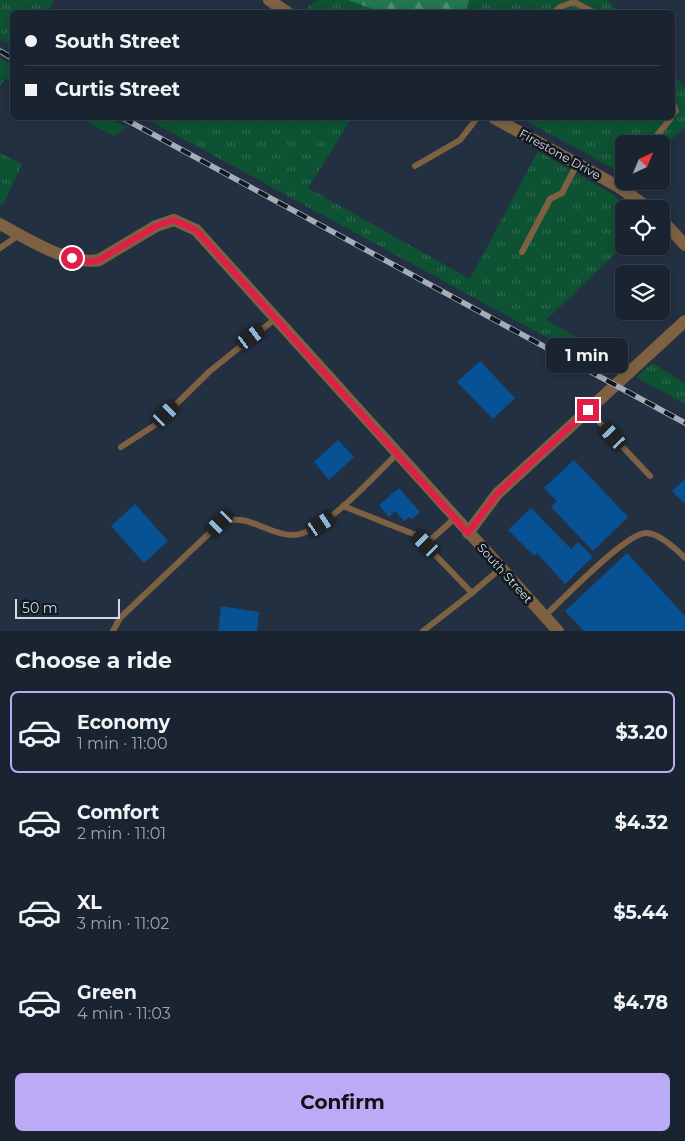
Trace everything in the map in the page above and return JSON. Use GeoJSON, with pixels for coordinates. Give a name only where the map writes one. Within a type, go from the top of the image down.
{"type":"FeatureCollection","features":[{"type":"Feature","properties":{"kind":"street"},"geometry":{"type":"LineString","coordinates":[[269,0],[284,10]]}},
{"type":"Feature","properties":{"kind":"street","name":"Firestone Drive"},"geometry":{"type":"LineString","coordinates":[[498,120],[577,164],[615,178]]}},
{"type":"Feature","properties":{"kind":"street","name":"Firestone Drive"},"geometry":{"type":"LineString","coordinates":[[630,190],[641,200]]}},
{"type":"Feature","properties":{"kind":"street","name":"South Street"},"geometry":{"type":"LineString","coordinates":[[0,224],[72,258],[89,262],[99,260],[156,226],[174,220],[196,230],[558,631]]}},
{"type":"Feature","properties":{"kind":"street"},"geometry":{"type":"LineString","coordinates":[[670,229],[685,245]]}},
{"type":"Feature","properties":{"kind":"street"},"geometry":{"type":"LineString","coordinates":[[468,533],[497,494],[685,321]]}},
{"type":"Feature","properties":{"kind":"lane"},"geometry":{"type":"LineString","coordinates":[[556,10],[574,2],[589,10]]}},
{"type":"Feature","properties":{"kind":"lane"},"geometry":{"type":"LineString","coordinates":[[415,166],[460,140],[476,120]]}},
{"type":"Feature","properties":{"kind":"lane"},"geometry":{"type":"LineString","coordinates":[[657,135],[669,120]]}},
{"type":"Feature","properties":{"kind":"lane"},"geometry":{"type":"LineString","coordinates":[[522,252],[550,199],[562,193],[577,164]]}},
{"type":"Feature","properties":{"kind":"lane"},"geometry":{"type":"LineString","coordinates":[[0,248],[20,235]]}},
{"type":"Feature","properties":{"kind":"lane"},"geometry":{"type":"LineString","coordinates":[[121,448],[154,425],[210,371],[276,319]]}},
{"type":"Feature","properties":{"kind":"lane"},"geometry":{"type":"LineString","coordinates":[[588,410],[650,476]]}},
{"type":"Feature","properties":{"kind":"lane"},"geometry":{"type":"LineString","coordinates":[[113,631],[120,618],[220,523],[231,518],[293,535],[310,532],[342,506],[397,454]]}},
{"type":"Feature","properties":{"kind":"lane"},"geometry":{"type":"LineString","coordinates":[[342,506],[406,529],[416,535],[472,593]]}},
{"type":"Feature","properties":{"kind":"lane"},"geometry":{"type":"LineString","coordinates":[[426,544],[455,518]]}},
{"type":"Feature","properties":{"kind":"lane"},"geometry":{"type":"LineString","coordinates":[[545,616],[620,545],[645,532],[654,534],[685,558]]}},
{"type":"Feature","properties":{"kind":"lane"},"geometry":{"type":"LineString","coordinates":[[424,631],[500,568]]}},
{"type":"Feature","properties":{"kind":"green space"},"geometry":{"type":"Polygon","coordinates":[[[0,0],[54,0],[49,10],[10,10],[10,45],[0,39],[0,0]]]}},
{"type":"Feature","properties":{"kind":"green space"},"geometry":{"type":"Polygon","coordinates":[[[317,0],[348,0],[376,10],[312,10],[307,8],[317,0]]]}},
{"type":"Feature","properties":{"kind":"green space"},"geometry":{"type":"Polygon","coordinates":[[[348,0],[469,0],[466,10],[376,10],[348,0]]]}},
{"type":"Feature","properties":{"kind":"green space"},"geometry":{"type":"Polygon","coordinates":[[[469,0],[608,0],[617,10],[466,10],[469,0]]]}},
{"type":"Feature","properties":{"kind":"green space"},"geometry":{"type":"Polygon","coordinates":[[[0,58],[10,64],[10,81],[5,78],[0,87],[0,58]]]}},
{"type":"Feature","properties":{"kind":"green space"},"geometry":{"type":"Polygon","coordinates":[[[675,76],[685,88],[685,127],[670,140],[670,135],[615,135],[615,169],[525,120],[675,120],[675,76]]]}},
{"type":"Feature","properties":{"kind":"green space"},"geometry":{"type":"Polygon","coordinates":[[[83,120],[113,120],[127,127],[114,136],[83,120]]]}},
{"type":"Feature","properties":{"kind":"green space"},"geometry":{"type":"Polygon","coordinates":[[[149,120],[351,120],[308,188],[470,279],[538,151],[620,200],[615,200],[615,255],[546,320],[623,363],[614,374],[149,120]]]}},
{"type":"Feature","properties":{"kind":"green space"},"geometry":{"type":"Polygon","coordinates":[[[0,153],[22,164],[3,205],[0,203],[0,153]]]}},
{"type":"Feature","properties":{"kind":"green space"},"geometry":{"type":"Polygon","coordinates":[[[652,363],[685,383],[685,404],[636,377],[652,363]]]}},
{"type":"Feature","properties":{"kind":"building"},"geometry":{"type":"Polygon","coordinates":[[[480,361],[515,398],[493,419],[457,382],[480,361]]]}},
{"type":"Feature","properties":{"kind":"building"},"geometry":{"type":"Polygon","coordinates":[[[338,440],[354,457],[329,480],[314,462],[338,440]]]}},
{"type":"Feature","properties":{"kind":"building"},"geometry":{"type":"Polygon","coordinates":[[[574,460],[628,517],[593,551],[551,507],[557,501],[544,488],[574,460]]]}},
{"type":"Feature","properties":{"kind":"building"},"geometry":{"type":"Polygon","coordinates":[[[685,479],[685,504],[672,491],[685,479]]]}},
{"type":"Feature","properties":{"kind":"building"},"geometry":{"type":"Polygon","coordinates":[[[399,488],[420,512],[412,519],[409,517],[404,521],[395,511],[389,517],[379,505],[399,488]]]}},
{"type":"Feature","properties":{"kind":"building"},"geometry":{"type":"Polygon","coordinates":[[[135,504],[168,541],[144,563],[111,526],[135,504]]]}},
{"type":"Feature","properties":{"kind":"building"},"geometry":{"type":"Polygon","coordinates":[[[531,508],[571,549],[578,542],[593,557],[565,584],[537,553],[534,556],[508,530],[531,508]]]}},
{"type":"Feature","properties":{"kind":"building"},"geometry":{"type":"Polygon","coordinates":[[[627,553],[685,616],[685,631],[584,631],[565,611],[627,553]]]}},
{"type":"Feature","properties":{"kind":"building"},"geometry":{"type":"Polygon","coordinates":[[[221,606],[259,612],[257,631],[218,631],[221,606]]]}},
{"type":"Feature","properties":{"kind":"railway"},"geometry":{"type":"LineString","coordinates":[[0,51],[10,57]]}},
{"type":"Feature","properties":{"kind":"railway"},"geometry":{"type":"LineString","coordinates":[[127,120],[685,423]]}},
{"type":"Feature","properties":{"kind":"route"},"geometry":{"type":"LineString","coordinates":[[72,258],[89,262],[99,260],[156,226],[174,220],[196,230],[246,288],[468,533],[497,494],[588,410]]}}]}
